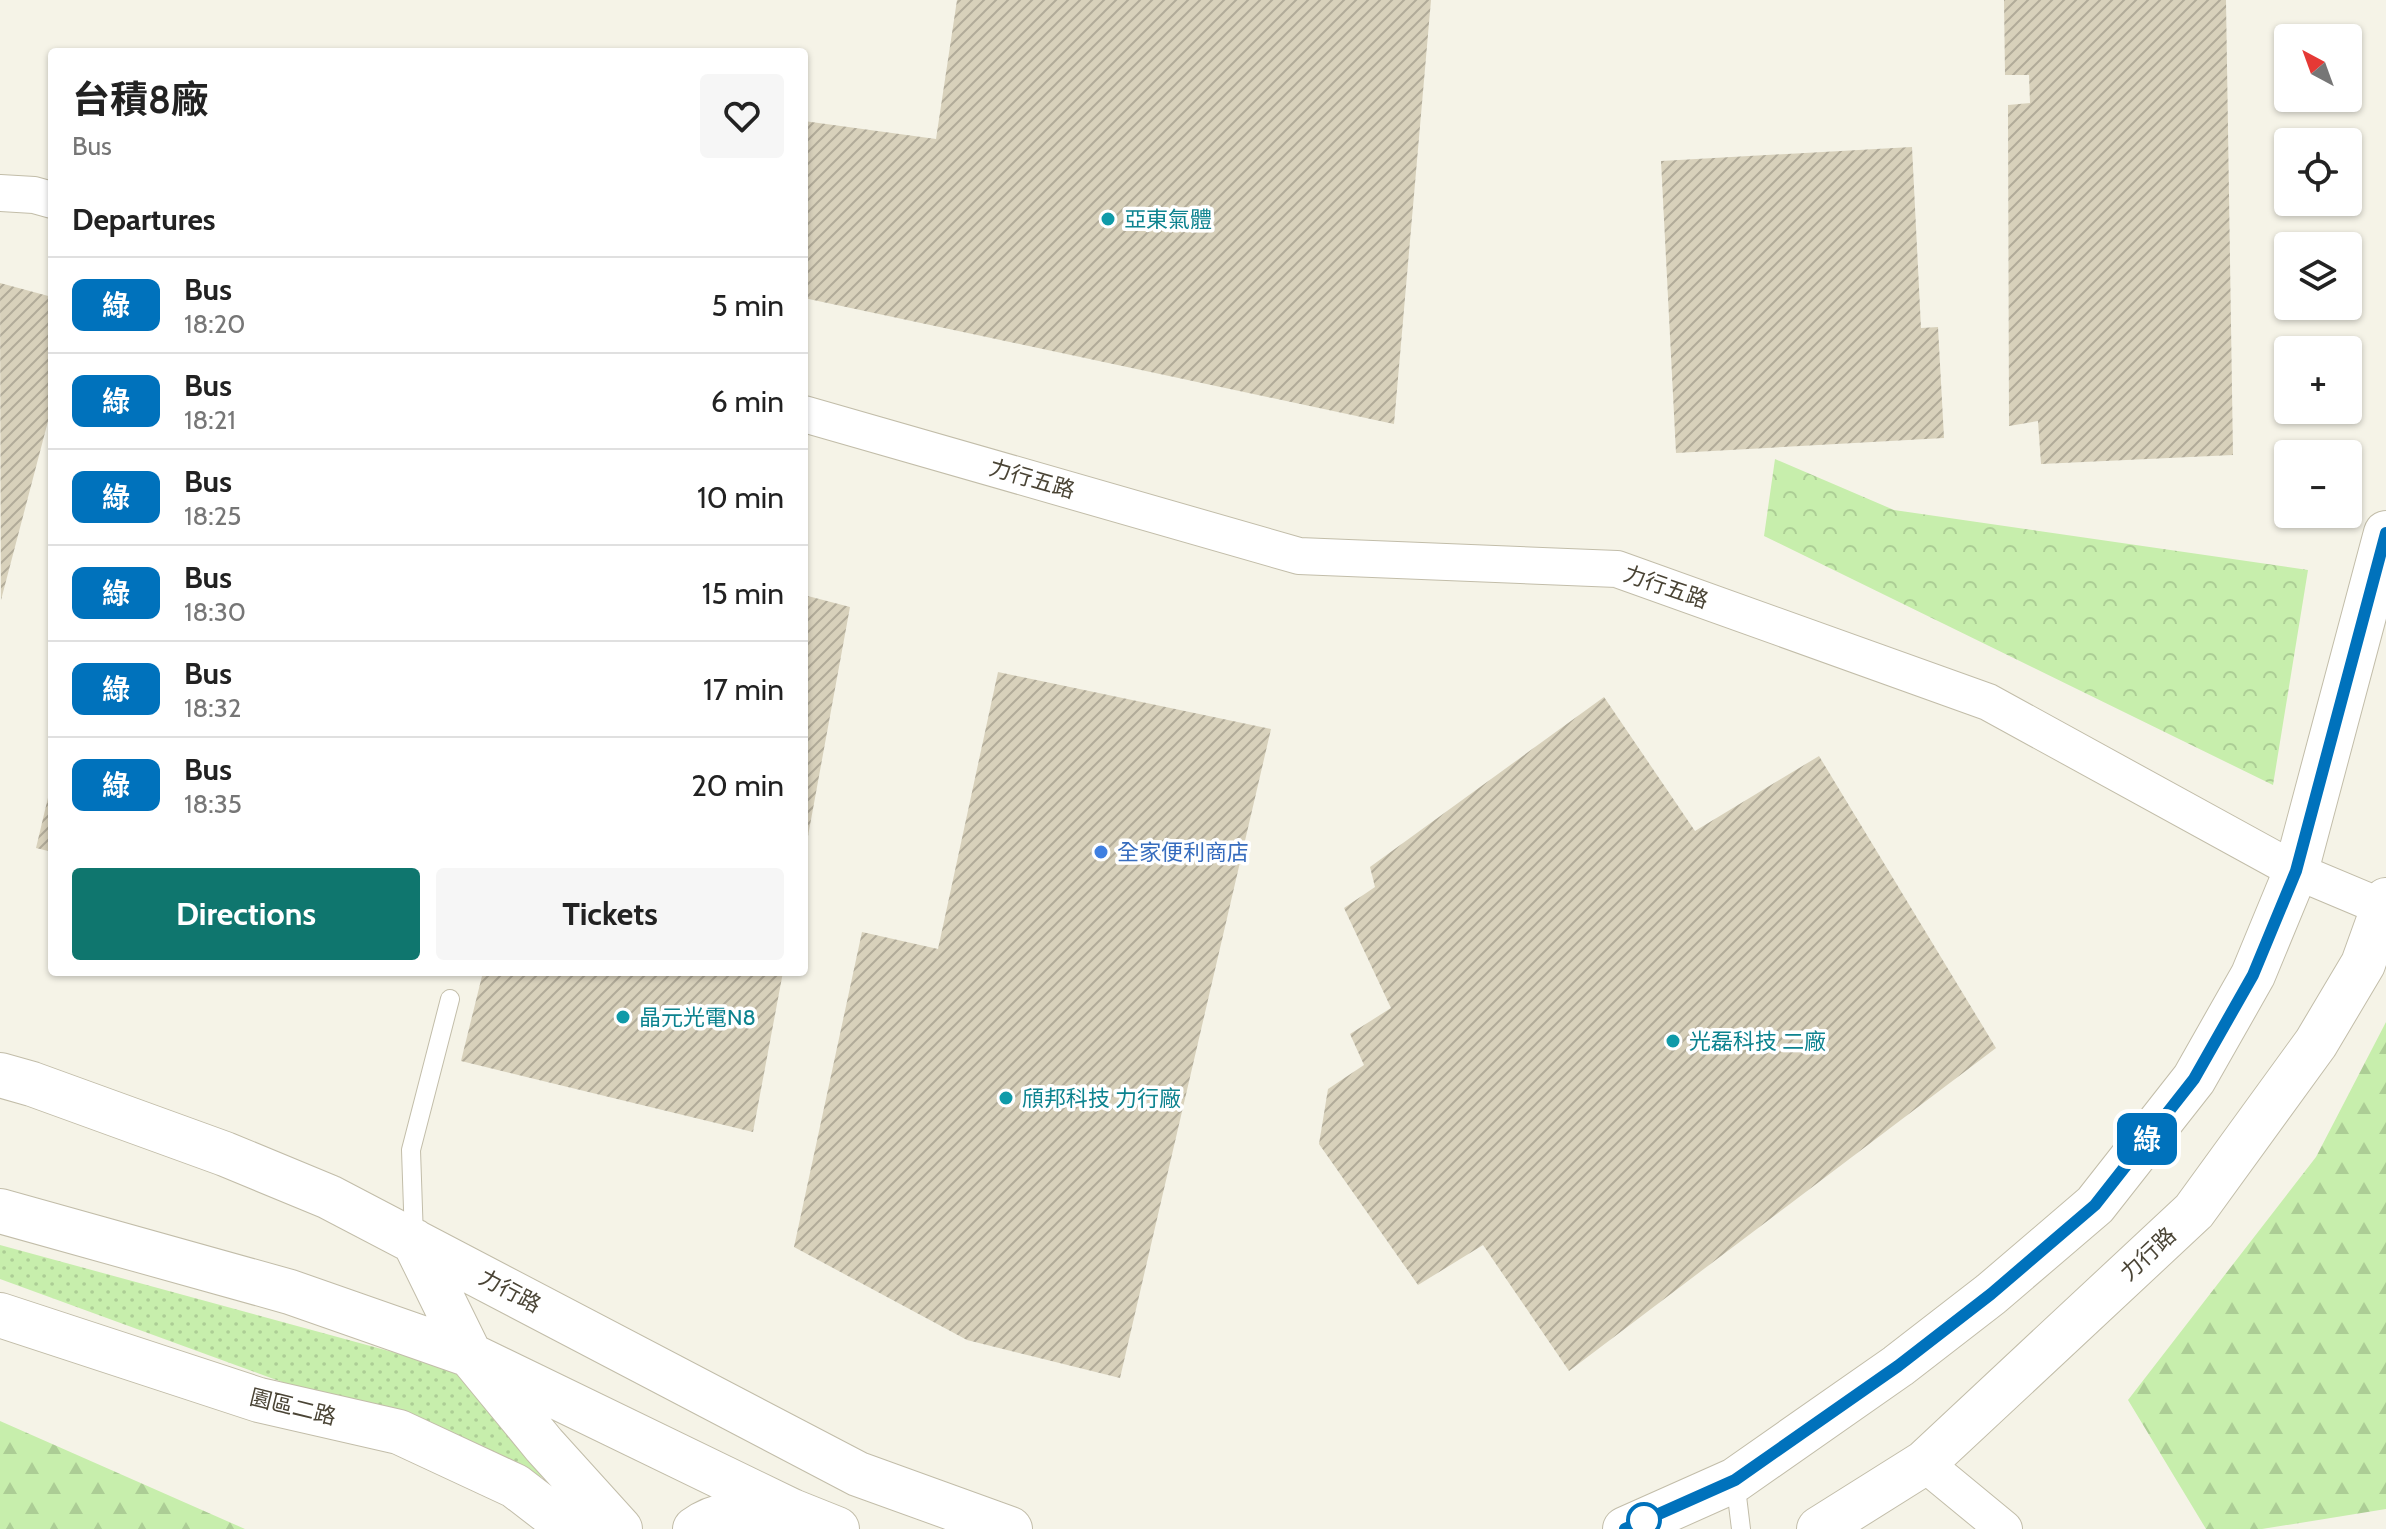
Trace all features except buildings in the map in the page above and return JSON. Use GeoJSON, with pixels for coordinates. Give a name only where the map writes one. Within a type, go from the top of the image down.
{"type":"FeatureCollection","features":[{"type":"Feature","properties":{"kind":"street"},"geometry":{"type":"LineString","coordinates":[[0,193],[48,199]]}},
{"type":"Feature","properties":{"kind":"street","name":"力行五路"},"geometry":{"type":"LineString","coordinates":[[808,415],[1299,556],[1617,569],[1988,702],[2296,871],[2385,904]]}},
{"type":"Feature","properties":{"kind":"street"},"geometry":{"type":"LineString","coordinates":[[1625,1529],[1735,1480],[1898,1366],[1991,1294],[2095,1205],[2194,1079],[2253,975],[2296,871],[2386,533]]}},
{"type":"Feature","properties":{"kind":"street","name":"力行路"},"geometry":{"type":"LineString","coordinates":[[1819,1529],[1924,1463],[2194,1211],[2316,1043],[2363,964],[2385,904]]}},
{"type":"Feature","properties":{"kind":"street","name":"力行路"},"geometry":{"type":"LineString","coordinates":[[0,1075],[225,1154],[329,1197],[858,1474],[1010,1529]]}},
{"type":"Feature","properties":{"kind":"street"},"geometry":{"type":"LineString","coordinates":[[0,1211],[290,1292],[470,1355],[792,1511],[837,1529]]}},
{"type":"Feature","properties":{"kind":"street"},"geometry":{"type":"LineString","coordinates":[[414,1241],[470,1355],[544,1445],[620,1529]]}},
{"type":"Feature","properties":{"kind":"street","name":"園區二路"},"geometry":{"type":"LineString","coordinates":[[0,1315],[259,1400],[399,1432],[515,1486],[571,1529]]}},
{"type":"Feature","properties":{"kind":"street"},"geometry":{"type":"LineString","coordinates":[[1924,1463],[2004,1529]]}},
{"type":"Feature","properties":{"kind":"street"},"geometry":{"type":"LineString","coordinates":[[695,1529],[713,1518],[743,1512],[792,1511]]}},
{"type":"Feature","properties":{"kind":"lane"},"geometry":{"type":"LineString","coordinates":[[414,1241],[411,1150],[450,999]]}},
{"type":"Feature","properties":{"kind":"lane"},"geometry":{"type":"LineString","coordinates":[[1735,1480],[1741,1529]]}},
{"type":"Feature","properties":{"kind":"green space"},"geometry":{"type":"Polygon","coordinates":[[[1775,459],[1894,510],[2308,570],[2273,785],[1764,536],[1775,459]]]}},
{"type":"Feature","properties":{"kind":"green space"},"geometry":{"type":"Polygon","coordinates":[[[2386,1022],[2386,1509],[2262,1529],[2206,1529],[2128,1400],[2316,1157],[2386,1022]]]}},
{"type":"Feature","properties":{"kind":"green space"},"geometry":{"type":"Polygon","coordinates":[[[0,1245],[455,1369],[558,1483],[0,1279],[0,1245]]]}},
{"type":"Feature","properties":{"kind":"green space"},"geometry":{"type":"Polygon","coordinates":[[[0,1421],[245,1529],[0,1529],[0,1421]]]}},
{"type":"Feature","properties":{"kind":"bus line","name":"綠"},"geometry":{"type":"LineString","coordinates":[[1625,1529],[1735,1480],[1898,1366],[1991,1294],[2095,1205],[2194,1079],[2253,975],[2296,871],[2386,533]]}},
{"type":"Feature","properties":{"kind":"place","name":"亞東氣體"},"geometry":{"type":"Point","coordinates":[1108,219]}},
{"type":"Feature","properties":{"kind":"place","name":"全家便利商店"},"geometry":{"type":"Point","coordinates":[1101,852]}},
{"type":"Feature","properties":{"kind":"place","name":"晶元光電N8"},"geometry":{"type":"Point","coordinates":[623,1017]}},
{"type":"Feature","properties":{"kind":"place","name":"光磊科技 二廠"},"geometry":{"type":"Point","coordinates":[1673,1041]}},
{"type":"Feature","properties":{"kind":"place","name":"頎邦科技 力行廠"},"geometry":{"type":"Point","coordinates":[1006,1098]}}]}
